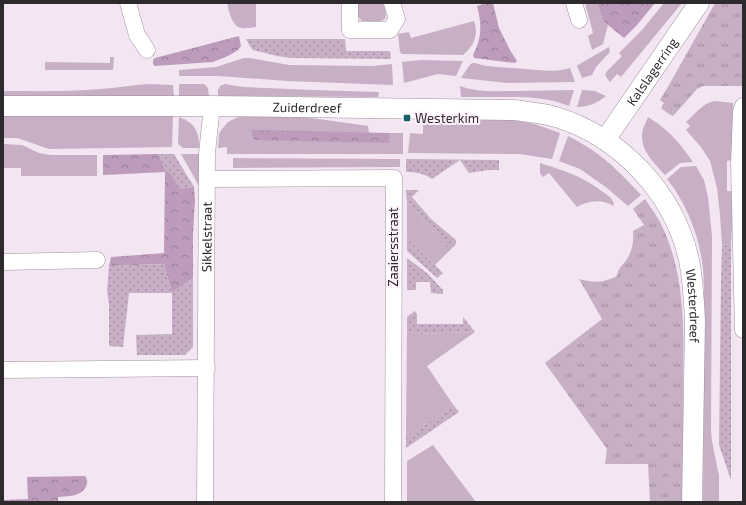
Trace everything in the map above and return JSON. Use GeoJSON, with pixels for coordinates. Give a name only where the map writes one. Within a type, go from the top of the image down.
{"type":"FeatureCollection","features":[{"type":"Feature","properties":{"kind":"street"},"geometry":{"type":"LineString","coordinates":[[128,3],[137,35],[147,50]]}},
{"type":"Feature","properties":{"kind":"street"},"geometry":{"type":"LineString","coordinates":[[350,3],[350,30],[390,30],[397,19],[392,3]]}},
{"type":"Feature","properties":{"kind":"street"},"geometry":{"type":"LineString","coordinates":[[574,3],[579,20]]}},
{"type":"Feature","properties":{"kind":"street","name":"Kalslagerring"},"geometry":{"type":"LineString","coordinates":[[605,140],[699,3]]}},
{"type":"Feature","properties":{"kind":"street","name":"Zuiderdreef"},"geometry":{"type":"LineString","coordinates":[[3,106],[212,106],[514,110],[540,113],[556,117],[576,124],[605,140]]}},
{"type":"Feature","properties":{"kind":"street","name":"Sikkelstraat"},"geometry":{"type":"LineString","coordinates":[[205,502],[207,368],[207,153],[212,106]]}},
{"type":"Feature","properties":{"kind":"street"},"geometry":{"type":"LineString","coordinates":[[743,106],[741,112],[739,164],[743,330]]}},
{"type":"Feature","properties":{"kind":"street","name":"Westerdreef"},"geometry":{"type":"LineString","coordinates":[[605,140],[632,161],[658,192],[672,215],[689,259],[694,291],[695,320],[692,502]]}},
{"type":"Feature","properties":{"kind":"street","name":"Zaaiersstraat"},"geometry":{"type":"LineString","coordinates":[[207,179],[394,178],[393,502]]}},
{"type":"Feature","properties":{"kind":"street"},"geometry":{"type":"LineString","coordinates":[[3,262],[97,260]]}},
{"type":"Feature","properties":{"kind":"street"},"geometry":{"type":"LineString","coordinates":[[3,370],[207,368]]}},
{"type":"Feature","properties":{"kind":"green space"},"geometry":{"type":"Polygon","coordinates":[[[227,3],[256,3],[256,27],[244,28],[236,25],[233,22],[227,3]]]}},
{"type":"Feature","properties":{"kind":"green space"},"geometry":{"type":"Polygon","coordinates":[[[358,3],[384,3],[386,14],[385,19],[381,21],[362,21],[358,15],[358,3]]]}},
{"type":"Feature","properties":{"kind":"green space"},"geometry":{"type":"Polygon","coordinates":[[[493,3],[499,28],[517,61],[515,63],[474,58],[473,55],[480,37],[480,19],[477,6],[493,3]]]}},
{"type":"Feature","properties":{"kind":"green space"},"geometry":{"type":"Polygon","coordinates":[[[585,3],[597,3],[603,21],[608,25],[603,44],[592,50],[588,36],[593,33],[585,3]]]}},
{"type":"Feature","properties":{"kind":"green space"},"geometry":{"type":"Polygon","coordinates":[[[597,3],[655,3],[624,38],[603,21],[597,3]]]}},
{"type":"Feature","properties":{"kind":"green space"},"geometry":{"type":"Polygon","coordinates":[[[664,3],[682,3],[621,77],[617,74],[610,82],[605,75],[622,56],[619,53],[642,30],[664,3]]]}},
{"type":"Feature","properties":{"kind":"green space"},"geometry":{"type":"Polygon","coordinates":[[[715,3],[743,3],[743,86],[703,86],[697,89],[673,116],[661,108],[664,103],[660,100],[715,3]]]}},
{"type":"Feature","properties":{"kind":"green space"},"geometry":{"type":"Polygon","coordinates":[[[474,21],[476,36],[473,44],[463,55],[402,54],[400,52],[398,34],[409,32],[411,38],[474,21]]]}},
{"type":"Feature","properties":{"kind":"green space"},"geometry":{"type":"Polygon","coordinates":[[[239,36],[241,46],[238,50],[213,62],[155,66],[153,64],[153,60],[155,58],[239,36]]]}},
{"type":"Feature","properties":{"kind":"green space"},"geometry":{"type":"Polygon","coordinates":[[[246,39],[345,39],[346,51],[390,51],[391,59],[292,58],[277,56],[253,50],[246,39]]]}},
{"type":"Feature","properties":{"kind":"green space"},"geometry":{"type":"Polygon","coordinates":[[[609,47],[610,52],[596,67],[592,75],[582,78],[577,66],[609,47]]]}},
{"type":"Feature","properties":{"kind":"green space"},"geometry":{"type":"Polygon","coordinates":[[[110,57],[114,57],[113,70],[45,70],[45,62],[110,63],[110,57]]]}},
{"type":"Feature","properties":{"kind":"green space"},"geometry":{"type":"Polygon","coordinates":[[[244,58],[289,65],[373,66],[392,64],[393,85],[287,81],[218,76],[179,76],[179,70],[216,67],[244,58]]]}},
{"type":"Feature","properties":{"kind":"green space"},"geometry":{"type":"Polygon","coordinates":[[[421,60],[463,61],[456,76],[438,74],[404,83],[402,62],[421,60]]]}},
{"type":"Feature","properties":{"kind":"green space"},"geometry":{"type":"Polygon","coordinates":[[[472,63],[493,67],[547,71],[570,68],[575,82],[507,83],[461,78],[472,63]]]}},
{"type":"Feature","properties":{"kind":"green space"},"geometry":{"type":"Polygon","coordinates":[[[149,84],[173,85],[174,97],[3,97],[3,91],[76,91],[149,84]]]}},
{"type":"Feature","properties":{"kind":"green space"},"geometry":{"type":"Polygon","coordinates":[[[179,84],[204,84],[208,88],[209,97],[179,97],[179,84]]]}},
{"type":"Feature","properties":{"kind":"green space"},"geometry":{"type":"Polygon","coordinates":[[[225,84],[243,87],[379,92],[378,97],[218,96],[220,86],[225,84]]]}},
{"type":"Feature","properties":{"kind":"green space"},"geometry":{"type":"Polygon","coordinates":[[[460,86],[474,90],[489,91],[574,90],[569,106],[551,100],[534,98],[461,97],[460,86]]]}},
{"type":"Feature","properties":{"kind":"green space"},"geometry":{"type":"Polygon","coordinates":[[[582,90],[595,91],[606,96],[593,104],[577,107],[582,90]]]}},
{"type":"Feature","properties":{"kind":"green space"},"geometry":{"type":"Polygon","coordinates":[[[714,101],[733,103],[732,160],[727,161],[727,191],[734,191],[731,244],[722,245],[717,188],[710,161],[701,147],[686,130],[690,126],[686,122],[703,106],[714,101]]]}},
{"type":"Feature","properties":{"kind":"green space"},"geometry":{"type":"Polygon","coordinates":[[[3,116],[173,116],[172,147],[49,149],[16,138],[3,138],[3,116]]]}},
{"type":"Feature","properties":{"kind":"green space"},"geometry":{"type":"Polygon","coordinates":[[[297,116],[368,126],[369,133],[403,133],[403,154],[227,154],[227,147],[218,148],[219,134],[222,129],[228,122],[238,117],[297,116]]]}},
{"type":"Feature","properties":{"kind":"green space"},"geometry":{"type":"Polygon","coordinates":[[[179,117],[189,122],[195,128],[199,148],[183,148],[178,144],[179,117]]]}},
{"type":"Feature","properties":{"kind":"green space"},"geometry":{"type":"Polygon","coordinates":[[[464,117],[507,119],[535,124],[560,133],[552,159],[520,154],[408,153],[410,133],[423,134],[423,125],[464,117]]]}},
{"type":"Feature","properties":{"kind":"green space"},"geometry":{"type":"Polygon","coordinates":[[[648,117],[673,137],[693,162],[680,163],[665,175],[649,157],[642,141],[643,128],[648,117]]]}},
{"type":"Feature","properties":{"kind":"green space"},"geometry":{"type":"Polygon","coordinates":[[[251,130],[390,133],[389,143],[254,140],[251,130]]]}},
{"type":"Feature","properties":{"kind":"green space"},"geometry":{"type":"Polygon","coordinates":[[[568,136],[590,148],[608,162],[641,195],[628,206],[607,188],[580,169],[559,161],[568,136]]]}},
{"type":"Feature","properties":{"kind":"green space"},"geometry":{"type":"Polygon","coordinates":[[[3,144],[22,145],[39,153],[51,155],[97,155],[97,176],[21,176],[21,168],[3,168],[3,144]]]}},
{"type":"Feature","properties":{"kind":"green space"},"geometry":{"type":"Polygon","coordinates":[[[159,154],[165,171],[170,172],[180,188],[194,187],[193,278],[172,293],[164,264],[109,266],[111,257],[164,253],[165,172],[103,175],[103,155],[159,154]]]}},
{"type":"Feature","properties":{"kind":"green space"},"geometry":{"type":"Polygon","coordinates":[[[159,154],[174,154],[194,187],[180,189],[170,173],[165,171],[159,154]]]}},
{"type":"Feature","properties":{"kind":"green space"},"geometry":{"type":"Polygon","coordinates":[[[181,154],[200,154],[199,186],[181,154]]]}},
{"type":"Feature","properties":{"kind":"green space"},"geometry":{"type":"Polygon","coordinates":[[[233,158],[400,159],[400,167],[233,168],[233,158]]]}},
{"type":"Feature","properties":{"kind":"green space"},"geometry":{"type":"Polygon","coordinates":[[[406,159],[499,160],[499,170],[469,173],[460,160],[432,179],[419,173],[406,172],[406,159]]]}},
{"type":"Feature","properties":{"kind":"green space"},"geometry":{"type":"Polygon","coordinates":[[[540,163],[565,171],[588,182],[610,197],[614,206],[605,202],[596,201],[577,207],[549,173],[543,177],[540,173],[540,163]]]}},
{"type":"Feature","properties":{"kind":"green space"},"geometry":{"type":"Polygon","coordinates":[[[696,166],[704,180],[708,197],[712,236],[711,430],[719,476],[719,502],[703,502],[703,264],[690,218],[680,197],[667,179],[681,167],[696,166]]]}},
{"type":"Feature","properties":{"kind":"green space"},"geometry":{"type":"Polygon","coordinates":[[[406,190],[419,190],[412,197],[431,219],[456,240],[456,244],[446,254],[446,246],[407,202],[406,190]]]}},
{"type":"Feature","properties":{"kind":"green space"},"geometry":{"type":"Polygon","coordinates":[[[645,199],[658,219],[668,241],[675,261],[682,302],[682,502],[650,502],[648,464],[605,464],[607,449],[545,363],[602,319],[579,279],[599,282],[617,276],[619,269],[631,251],[633,231],[644,225],[633,209],[645,199]]]}},
{"type":"Feature","properties":{"kind":"green space"},"geometry":{"type":"Polygon","coordinates":[[[407,202],[446,246],[446,254],[435,265],[407,238],[407,202]]]}},
{"type":"Feature","properties":{"kind":"green space"},"geometry":{"type":"Polygon","coordinates":[[[407,238],[443,273],[437,278],[407,251],[407,238]]]}},
{"type":"Feature","properties":{"kind":"green space"},"geometry":{"type":"Polygon","coordinates":[[[731,244],[731,480],[719,445],[722,245],[731,244]]]}},
{"type":"Feature","properties":{"kind":"green space"},"geometry":{"type":"Polygon","coordinates":[[[407,258],[427,273],[443,290],[443,294],[431,293],[430,282],[416,282],[416,290],[407,290],[407,258]]]}},
{"type":"Feature","properties":{"kind":"green space"},"geometry":{"type":"Polygon","coordinates":[[[164,264],[172,293],[129,293],[123,347],[109,346],[109,304],[107,291],[109,266],[164,264]]]}},
{"type":"Feature","properties":{"kind":"green space"},"geometry":{"type":"Polygon","coordinates":[[[193,278],[193,347],[185,355],[137,355],[136,335],[172,334],[172,293],[193,278]]]}},
{"type":"Feature","properties":{"kind":"green space"},"geometry":{"type":"Polygon","coordinates":[[[415,311],[417,314],[417,324],[463,324],[463,317],[475,332],[416,334],[407,330],[407,317],[415,311]]]}},
{"type":"Feature","properties":{"kind":"green space"},"geometry":{"type":"Polygon","coordinates":[[[407,330],[416,334],[475,332],[427,366],[454,406],[406,437],[407,330]]]}},
{"type":"Feature","properties":{"kind":"green space"},"geometry":{"type":"Polygon","coordinates":[[[454,406],[459,412],[406,448],[406,437],[454,406]]]}},
{"type":"Feature","properties":{"kind":"green space"},"geometry":{"type":"Polygon","coordinates":[[[433,445],[476,502],[407,502],[407,461],[433,445]]]}},
{"type":"Feature","properties":{"kind":"green space"},"geometry":{"type":"Polygon","coordinates":[[[85,476],[87,484],[83,491],[73,496],[58,497],[58,502],[3,502],[3,500],[28,499],[27,477],[85,476]]]}},
{"type":"Feature","properties":{"kind":"place","name":"Westerkim"},"geometry":{"type":"Point","coordinates":[407,118]}}]}
